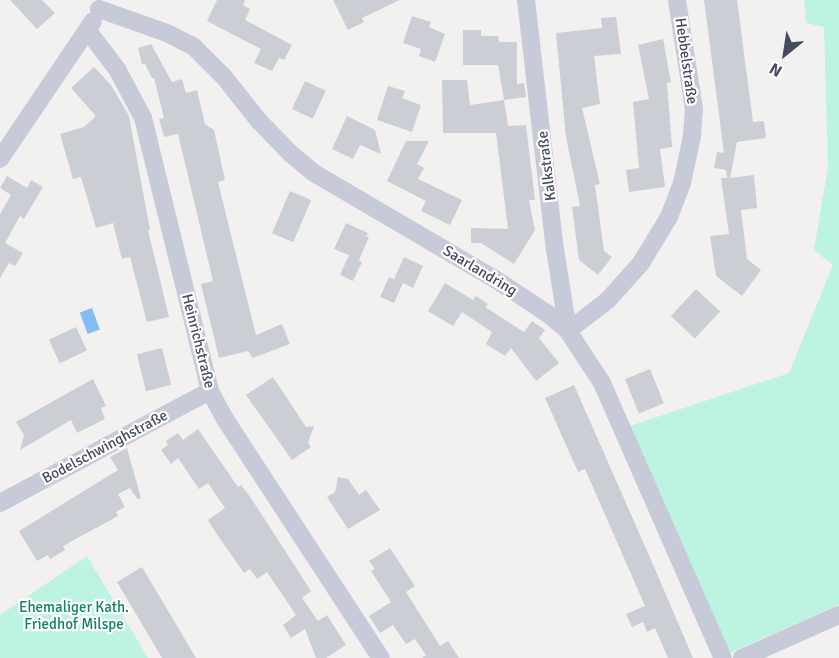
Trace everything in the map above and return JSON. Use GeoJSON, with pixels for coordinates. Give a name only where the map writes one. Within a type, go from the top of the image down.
{"type":"FeatureCollection","features":[{"type":"Feature","properties":{"kind":"street","name":"Kalkstraße"},"geometry":{"type":"LineString","coordinates":[[526,0],[555,249],[568,331]]}},
{"type":"Feature","properties":{"kind":"street","name":"Hebbelstraße"},"geometry":{"type":"LineString","coordinates":[[568,331],[608,300],[641,263],[669,217],[682,183],[692,136],[694,109],[677,0]]}},
{"type":"Feature","properties":{"kind":"street","name":"Saarlandring"},"geometry":{"type":"LineString","coordinates":[[102,5],[194,47],[224,77],[259,121],[290,153],[314,173],[495,279],[548,314],[568,331],[602,382],[723,658]]}},
{"type":"Feature","properties":{"kind":"street"},"geometry":{"type":"LineString","coordinates":[[0,159],[40,97],[88,31],[102,5]]}},
{"type":"Feature","properties":{"kind":"street","name":"Heinrichstraße"},"geometry":{"type":"LineString","coordinates":[[88,31],[117,69],[143,118],[210,391],[225,419],[381,658]]}},
{"type":"Feature","properties":{"kind":"street","name":"Bodelschwinghstraße"},"geometry":{"type":"LineString","coordinates":[[0,503],[210,391]]}},
{"type":"Feature","properties":{"kind":"street"},"geometry":{"type":"LineString","coordinates":[[742,658],[839,615]]}},
{"type":"Feature","properties":{"kind":"green space"},"geometry":{"type":"Polygon","coordinates":[[[804,0],[839,0],[839,605],[729,653],[627,427],[789,373],[833,265],[814,250],[828,167],[824,27],[806,23],[804,0]]]}},
{"type":"Feature","properties":{"kind":"green space","name":"Ehemaliger Kath. Friedhof Milspe"},"geometry":{"type":"Polygon","coordinates":[[[87,556],[148,658],[0,658],[0,615],[87,556]]]}},
{"type":"Feature","properties":{"kind":"water"},"geometry":{"type":"Polygon","coordinates":[[[92,308],[100,330],[88,334],[80,312],[92,308]]]}},
{"type":"Feature","properties":{"kind":"building"},"geometry":{"type":"Polygon","coordinates":[[[10,0],[42,0],[55,13],[37,29],[10,0]]]}},
{"type":"Feature","properties":{"kind":"building"},"geometry":{"type":"Polygon","coordinates":[[[217,0],[245,0],[243,5],[250,9],[245,20],[292,45],[284,60],[279,58],[272,71],[254,63],[261,49],[207,21],[217,0]]]}},
{"type":"Feature","properties":{"kind":"building"},"geometry":{"type":"Polygon","coordinates":[[[333,0],[400,0],[362,18],[364,22],[348,30],[333,0]]]}},
{"type":"Feature","properties":{"kind":"building"},"geometry":{"type":"Polygon","coordinates":[[[704,0],[737,0],[753,122],[764,121],[766,138],[737,142],[730,178],[754,175],[757,208],[741,210],[747,259],[761,270],[742,296],[716,276],[710,236],[729,234],[721,178],[727,178],[726,170],[714,168],[717,152],[724,153],[704,0]]]}},
{"type":"Feature","properties":{"kind":"building"},"geometry":{"type":"Polygon","coordinates":[[[412,16],[431,22],[429,27],[445,34],[435,62],[419,56],[421,49],[403,43],[412,16]]]}},
{"type":"Feature","properties":{"kind":"building"},"geometry":{"type":"Polygon","coordinates":[[[616,17],[621,54],[594,56],[600,104],[582,108],[600,184],[595,185],[604,251],[612,257],[598,275],[579,260],[572,207],[580,206],[566,137],[556,33],[602,28],[601,18],[616,17]]]}},
{"type":"Feature","properties":{"kind":"building"},"geometry":{"type":"Polygon","coordinates":[[[463,30],[481,30],[481,36],[498,36],[499,42],[517,42],[517,84],[524,83],[526,97],[504,100],[498,65],[463,65],[463,30]]]}},
{"type":"Feature","properties":{"kind":"building"},"geometry":{"type":"Polygon","coordinates":[[[663,39],[671,82],[667,83],[672,147],[660,149],[665,187],[629,192],[626,170],[639,168],[633,102],[649,99],[638,45],[663,39]]]}},
{"type":"Feature","properties":{"kind":"building"},"geometry":{"type":"Polygon","coordinates":[[[151,44],[172,82],[182,79],[186,93],[197,90],[205,124],[214,130],[225,180],[218,182],[256,335],[282,324],[290,344],[253,358],[248,351],[219,358],[201,284],[213,281],[178,134],[164,137],[159,119],[164,118],[154,78],[145,64],[142,64],[138,48],[151,44]]]}},
{"type":"Feature","properties":{"kind":"building"},"geometry":{"type":"Polygon","coordinates":[[[94,67],[111,85],[129,116],[150,230],[148,230],[169,317],[147,322],[130,257],[122,259],[113,223],[96,228],[81,177],[73,179],[60,134],[84,127],[96,116],[71,88],[94,67]]]}},
{"type":"Feature","properties":{"kind":"building"},"geometry":{"type":"Polygon","coordinates":[[[442,80],[467,80],[470,105],[504,100],[508,126],[526,125],[535,200],[529,200],[535,230],[514,264],[481,243],[471,243],[471,228],[508,229],[496,133],[443,133],[442,80]]]}},
{"type":"Feature","properties":{"kind":"building"},"geometry":{"type":"Polygon","coordinates":[[[305,81],[326,91],[313,119],[292,109],[305,81]]]}},
{"type":"Feature","properties":{"kind":"building"},"geometry":{"type":"Polygon","coordinates":[[[388,86],[405,91],[402,98],[421,105],[412,132],[377,120],[388,86]]]}},
{"type":"Feature","properties":{"kind":"building"},"geometry":{"type":"Polygon","coordinates":[[[347,116],[375,130],[381,154],[360,145],[353,159],[332,149],[347,116]]]}},
{"type":"Feature","properties":{"kind":"building"},"geometry":{"type":"Polygon","coordinates":[[[406,141],[429,141],[417,164],[424,168],[418,179],[462,200],[450,225],[421,211],[426,201],[387,181],[406,141]]]}},
{"type":"Feature","properties":{"kind":"building"},"geometry":{"type":"Polygon","coordinates":[[[7,176],[27,188],[31,180],[43,187],[24,219],[20,216],[5,243],[23,253],[15,266],[9,263],[0,278],[0,214],[11,195],[0,188],[7,176]]]}},
{"type":"Feature","properties":{"kind":"building"},"geometry":{"type":"Polygon","coordinates":[[[290,191],[311,200],[293,242],[272,233],[290,191]]]}},
{"type":"Feature","properties":{"kind":"building"},"geometry":{"type":"Polygon","coordinates":[[[346,223],[368,233],[366,236],[369,237],[359,260],[351,256],[362,262],[353,281],[340,275],[349,255],[334,249],[346,223]]]}},
{"type":"Feature","properties":{"kind":"building"},"geometry":{"type":"Polygon","coordinates":[[[404,257],[423,266],[413,288],[403,283],[394,303],[380,297],[389,277],[398,281],[394,279],[404,257]]]}},
{"type":"Feature","properties":{"kind":"building"},"geometry":{"type":"Polygon","coordinates":[[[445,283],[473,300],[476,296],[488,304],[485,307],[524,332],[532,321],[545,330],[539,338],[559,363],[536,381],[511,348],[505,356],[486,344],[492,332],[462,312],[453,326],[428,311],[445,283]]]}},
{"type":"Feature","properties":{"kind":"building"},"geometry":{"type":"Polygon","coordinates":[[[696,289],[720,312],[695,339],[671,316],[696,289]]]}},
{"type":"Feature","properties":{"kind":"building"},"geometry":{"type":"Polygon","coordinates":[[[76,327],[87,351],[60,363],[49,340],[76,327]]]}},
{"type":"Feature","properties":{"kind":"building"},"geometry":{"type":"Polygon","coordinates":[[[162,348],[171,385],[146,391],[137,354],[162,348]]]}},
{"type":"Feature","properties":{"kind":"building"},"geometry":{"type":"Polygon","coordinates":[[[650,369],[664,403],[639,413],[625,379],[650,369]]]}},
{"type":"Feature","properties":{"kind":"building"},"geometry":{"type":"Polygon","coordinates":[[[273,377],[306,427],[314,426],[308,443],[311,447],[292,460],[246,395],[273,377]]]}},
{"type":"Feature","properties":{"kind":"building"},"geometry":{"type":"Polygon","coordinates":[[[93,379],[106,406],[101,408],[105,419],[77,433],[71,420],[20,450],[24,435],[16,422],[93,379]]]}},
{"type":"Feature","properties":{"kind":"building"},"geometry":{"type":"Polygon","coordinates":[[[574,385],[693,658],[668,658],[655,628],[647,632],[643,622],[632,627],[626,614],[645,606],[585,469],[578,472],[545,398],[574,385]]]}},
{"type":"Feature","properties":{"kind":"building"},"geometry":{"type":"Polygon","coordinates":[[[198,429],[238,487],[241,485],[251,498],[311,591],[302,598],[318,621],[327,615],[346,645],[326,658],[316,658],[305,629],[291,638],[283,625],[296,615],[267,572],[257,579],[250,569],[244,573],[216,533],[208,520],[225,508],[208,483],[199,489],[178,458],[171,464],[161,450],[168,445],[166,441],[178,433],[183,440],[198,429]]]}},
{"type":"Feature","properties":{"kind":"building"},"geometry":{"type":"Polygon","coordinates":[[[127,448],[141,498],[137,499],[130,488],[118,494],[125,507],[116,512],[118,516],[63,546],[65,550],[50,559],[48,555],[37,561],[19,531],[118,470],[110,457],[127,448]]]}},
{"type":"Feature","properties":{"kind":"building"},"geometry":{"type":"Polygon","coordinates":[[[338,477],[348,479],[359,495],[366,490],[380,510],[348,529],[327,497],[335,492],[338,477]]]}},
{"type":"Feature","properties":{"kind":"building"},"geometry":{"type":"Polygon","coordinates":[[[390,548],[415,586],[406,592],[440,646],[448,641],[459,658],[422,658],[426,655],[415,639],[406,644],[393,625],[380,633],[369,616],[391,602],[371,571],[375,569],[369,561],[390,548]]]}},
{"type":"Feature","properties":{"kind":"building"},"geometry":{"type":"Polygon","coordinates":[[[142,567],[196,658],[162,658],[117,582],[142,567]]]}}]}
